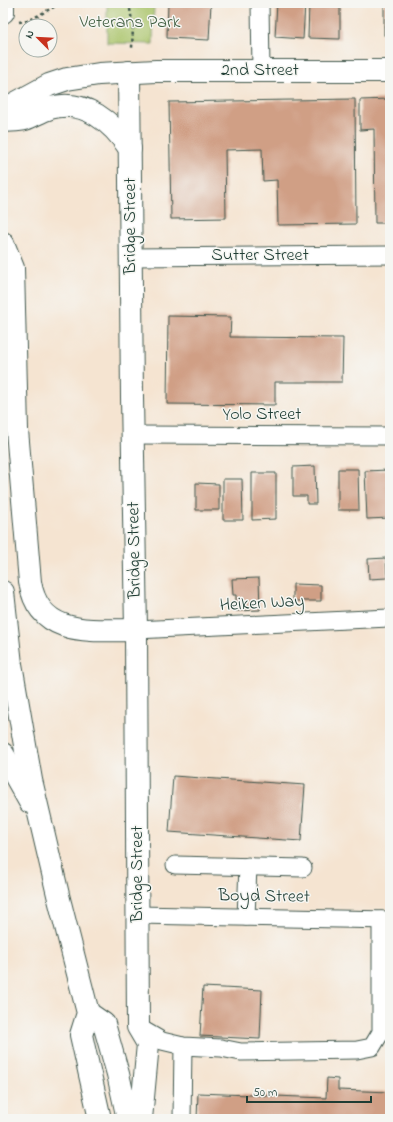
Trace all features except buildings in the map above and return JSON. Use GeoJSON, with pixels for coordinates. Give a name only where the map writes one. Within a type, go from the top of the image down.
{"type":"FeatureCollection","features":[{"type":"Feature","properties":{"kind":"main road"},"geometry":{"type":"LineString","coordinates":[[3,3],[10,17]]}},
{"type":"Feature","properties":{"kind":"main road","name":"2nd Street"},"geometry":{"type":"LineString","coordinates":[[129,72],[390,71]]}},
{"type":"Feature","properties":{"kind":"main road"},"geometry":{"type":"LineString","coordinates":[[3,110],[40,89],[67,79],[99,74],[129,72]]}},
{"type":"Feature","properties":{"kind":"main road","name":"Bridge Street"},"geometry":{"type":"LineString","coordinates":[[129,72],[136,630],[138,1027]]}},
{"type":"Feature","properties":{"kind":"main road"},"geometry":{"type":"LineString","coordinates":[[3,121],[23,119],[41,111],[59,106],[80,108],[108,122],[119,132],[130,149]]}},
{"type":"Feature","properties":{"kind":"main road"},"geometry":{"type":"LineString","coordinates":[[3,243],[13,268],[17,430],[32,593],[37,605],[43,612],[55,621],[64,625],[86,630],[136,630]]}},
{"type":"Feature","properties":{"kind":"main road"},"geometry":{"type":"LineString","coordinates":[[3,592],[13,672],[39,818],[88,1013],[81,1035],[100,1119]]}},
{"type":"Feature","properties":{"kind":"main road"},"geometry":{"type":"LineString","coordinates":[[3,754],[39,818]]}},
{"type":"Feature","properties":{"kind":"main road"},"geometry":{"type":"LineString","coordinates":[[88,1013],[104,1024],[118,1074],[128,1119]]}},
{"type":"Feature","properties":{"kind":"main road"},"geometry":{"type":"LineString","coordinates":[[138,1027],[148,1044],[141,1119]]}},
{"type":"Feature","properties":{"kind":"street"},"geometry":{"type":"LineString","coordinates":[[260,3],[262,71]]}},
{"type":"Feature","properties":{"kind":"street","name":"Sutter Street"},"geometry":{"type":"LineString","coordinates":[[131,257],[390,255]]}},
{"type":"Feature","properties":{"kind":"street","name":"Yolo Street"},"geometry":{"type":"LineString","coordinates":[[133,435],[390,436]]}},
{"type":"Feature","properties":{"kind":"street","name":"Heiken Way"},"geometry":{"type":"LineString","coordinates":[[136,630],[389,618]]}},
{"type":"Feature","properties":{"kind":"street"},"geometry":{"type":"LineString","coordinates":[[175,865],[304,868]]}},
{"type":"Feature","properties":{"kind":"street"},"geometry":{"type":"LineString","coordinates":[[246,916],[248,866]]}},
{"type":"Feature","properties":{"kind":"street","name":"Boyd Street"},"geometry":{"type":"LineString","coordinates":[[138,915],[386,920]]}},
{"type":"Feature","properties":{"kind":"street"},"geometry":{"type":"LineString","coordinates":[[138,1027],[162,1041],[184,1046],[221,1048],[241,1052],[356,1050],[372,1046],[381,1032],[386,920]]}},
{"type":"Feature","properties":{"kind":"street"},"geometry":{"type":"LineString","coordinates":[[182,1119],[184,1046]]}},
{"type":"Feature","properties":{"kind":"path"},"geometry":{"type":"LineString","coordinates":[[10,17],[30,20],[61,3]]}},
{"type":"Feature","properties":{"kind":"path"},"geometry":{"type":"LineString","coordinates":[[130,3],[133,27],[132,48]]}},
{"type":"Feature","properties":{"kind":"green space","name":"Veterans Park"},"geometry":{"type":"Polygon","coordinates":[[[107,3],[154,3],[153,44],[107,43],[107,3]]]}}]}
